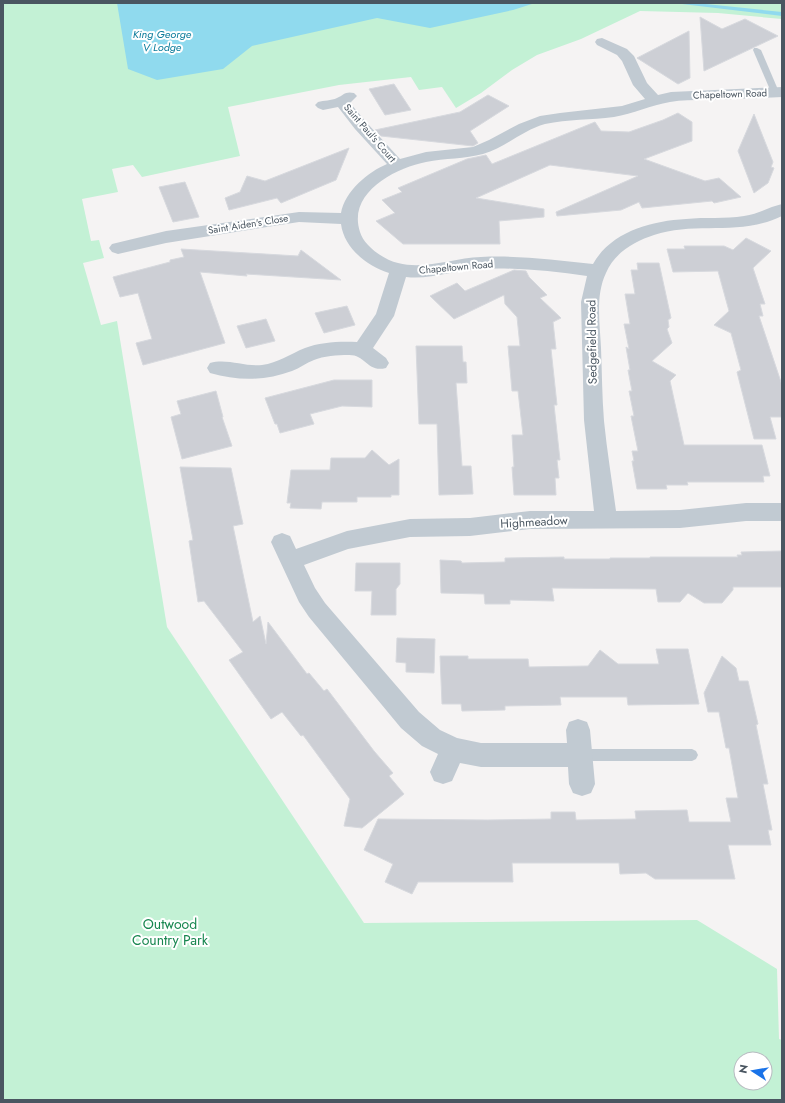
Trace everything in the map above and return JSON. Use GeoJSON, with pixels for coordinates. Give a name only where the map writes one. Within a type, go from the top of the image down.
{"type":"FeatureCollection","features":[{"type":"Feature","properties":{"kind":"street"},"geometry":{"type":"LineString","coordinates":[[602,42],[626,50],[642,88],[654,100]]}},
{"type":"Feature","properties":{"kind":"street"},"geometry":{"type":"LineString","coordinates":[[779,92],[782,108]]}},
{"type":"Feature","properties":{"kind":"street","name":"Chapeltown Road"},"geometry":{"type":"LineString","coordinates":[[597,271],[552,265],[479,263],[430,270],[399,270],[380,262],[363,250],[353,238],[349,219],[351,206],[365,186],[372,179],[398,165],[435,155],[480,150],[538,122],[623,111],[654,100],[696,94],[779,92]]}},
{"type":"Feature","properties":{"kind":"street","name":"Saint Paul's Court"},"geometry":{"type":"LineString","coordinates":[[323,105],[346,99],[361,126],[398,165]]}},
{"type":"Feature","properties":{"kind":"street","name":"Sedgefield Road"},"geometry":{"type":"LineString","coordinates":[[606,520],[593,413],[590,302],[597,271],[613,250],[626,240],[644,232],[686,224],[730,224],[779,216]]}},
{"type":"Feature","properties":{"kind":"street","name":"Saint Aiden's Close"},"geometry":{"type":"LineString","coordinates":[[118,248],[145,235],[299,217],[349,219]]}},
{"type":"Feature","properties":{"kind":"street"},"geometry":{"type":"LineString","coordinates":[[362,349],[385,316],[399,270]]}},
{"type":"Feature","properties":{"kind":"street"},"geometry":{"type":"LineString","coordinates":[[217,368],[252,380],[311,353],[326,350],[362,349],[379,363]]}},
{"type":"Feature","properties":{"kind":"street","name":"Highmeadow"},"geometry":{"type":"LineString","coordinates":[[580,755],[481,755],[467,753],[452,748],[431,738],[410,720],[317,610],[307,595],[287,551],[410,528],[470,528],[530,520],[680,519],[746,512],[782,512]]}},
{"type":"Feature","properties":{"kind":"street"},"geometry":{"type":"LineString","coordinates":[[578,730],[582,784]]}},
{"type":"Feature","properties":{"kind":"street"},"geometry":{"type":"LineString","coordinates":[[443,772],[452,748]]}},
{"type":"Feature","properties":{"kind":"lane"},"geometry":{"type":"LineString","coordinates":[[757,50],[779,92]]}},
{"type":"Feature","properties":{"kind":"lane"},"geometry":{"type":"LineString","coordinates":[[580,755],[692,755]]}},
{"type":"Feature","properties":{"kind":"green space","name":"Outwood Country Park"},"geometry":{"type":"Polygon","coordinates":[[[3,3],[782,3],[782,19],[718,13],[640,11],[581,39],[537,55],[456,108],[442,87],[419,90],[411,77],[339,85],[228,107],[240,156],[142,177],[133,165],[112,169],[118,192],[82,199],[91,241],[99,240],[104,258],[83,263],[101,325],[117,321],[167,627],[364,923],[697,920],[777,969],[779,1039],[782,1040],[782,1100],[3,1100],[3,3]]]}},
{"type":"Feature","properties":{"kind":"water","name":"King George V Lodge"},"geometry":{"type":"Polygon","coordinates":[[[117,3],[535,3],[513,10],[430,28],[377,18],[252,46],[223,69],[157,80],[128,69],[117,3]]]}},
{"type":"Feature","properties":{"kind":"building"},"geometry":{"type":"Polygon","coordinates":[[[700,17],[722,29],[745,19],[778,36],[704,71],[700,17]]]}},
{"type":"Feature","properties":{"kind":"building"},"geometry":{"type":"Polygon","coordinates":[[[689,31],[690,78],[678,84],[637,58],[689,31]]]}},
{"type":"Feature","properties":{"kind":"building"},"geometry":{"type":"Polygon","coordinates":[[[394,84],[411,110],[385,115],[369,89],[394,84]]]}},
{"type":"Feature","properties":{"kind":"building"},"geometry":{"type":"Polygon","coordinates":[[[488,95],[509,106],[470,131],[478,143],[473,146],[381,136],[375,130],[460,112],[488,95]]]}},
{"type":"Feature","properties":{"kind":"building"},"geometry":{"type":"Polygon","coordinates":[[[678,113],[692,122],[692,141],[644,159],[705,181],[719,178],[741,197],[714,203],[712,201],[642,208],[639,202],[621,210],[557,216],[556,212],[638,176],[550,165],[476,198],[544,209],[544,217],[499,221],[500,244],[403,244],[376,221],[395,213],[382,200],[402,192],[398,188],[467,159],[486,155],[492,164],[595,122],[601,131],[629,132],[678,113]]]}},
{"type":"Feature","properties":{"kind":"building"},"geometry":{"type":"Polygon","coordinates":[[[754,114],[773,162],[771,167],[774,168],[768,183],[754,193],[738,151],[754,114]]]}},
{"type":"Feature","properties":{"kind":"building"},"geometry":{"type":"Polygon","coordinates":[[[349,148],[336,180],[281,203],[277,198],[229,210],[225,198],[240,192],[247,176],[265,181],[349,148]]]}},
{"type":"Feature","properties":{"kind":"building"},"geometry":{"type":"Polygon","coordinates":[[[185,182],[199,217],[173,222],[159,187],[185,182]]]}},
{"type":"Feature","properties":{"kind":"building"},"geometry":{"type":"Polygon","coordinates":[[[746,238],[771,251],[753,268],[765,304],[760,304],[763,316],[759,316],[782,385],[782,417],[770,417],[776,439],[754,439],[737,372],[741,370],[731,333],[714,325],[729,311],[718,271],[673,272],[667,249],[685,249],[684,246],[724,246],[733,250],[746,238]]]}},
{"type":"Feature","properties":{"kind":"building"},"geometry":{"type":"Polygon","coordinates":[[[181,249],[298,256],[301,250],[341,280],[246,274],[247,276],[200,272],[225,343],[143,365],[136,343],[152,339],[138,293],[120,297],[113,277],[184,257],[181,249]]]}},
{"type":"Feature","properties":{"kind":"building"},"geometry":{"type":"Polygon","coordinates":[[[637,263],[659,263],[671,318],[668,320],[669,327],[667,329],[672,343],[652,361],[676,375],[670,381],[684,445],[762,445],[770,476],[763,476],[764,482],[687,482],[688,485],[666,485],[667,489],[637,489],[632,461],[634,461],[632,451],[638,451],[631,416],[634,416],[629,391],[632,391],[626,347],[629,349],[624,324],[630,324],[625,294],[635,294],[631,270],[638,270],[637,263]]]}},
{"type":"Feature","properties":{"kind":"building"},"geometry":{"type":"Polygon","coordinates":[[[514,270],[526,271],[529,277],[547,295],[540,298],[561,318],[553,322],[556,349],[551,349],[557,405],[554,405],[560,460],[557,460],[559,478],[555,478],[556,495],[514,495],[512,435],[523,435],[518,391],[512,391],[508,346],[520,346],[517,317],[505,304],[504,295],[454,319],[430,296],[457,283],[465,291],[514,270]]]}},
{"type":"Feature","properties":{"kind":"building"},"geometry":{"type":"Polygon","coordinates":[[[347,306],[355,325],[324,333],[315,313],[347,306]]]}},
{"type":"Feature","properties":{"kind":"building"},"geometry":{"type":"Polygon","coordinates":[[[266,319],[275,341],[246,348],[237,326],[266,319]]]}},
{"type":"Feature","properties":{"kind":"building"},"geometry":{"type":"Polygon","coordinates":[[[416,346],[462,346],[463,362],[466,362],[467,383],[456,383],[462,466],[471,466],[473,494],[439,495],[437,424],[419,424],[416,346]]]}},
{"type":"Feature","properties":{"kind":"building"},"geometry":{"type":"Polygon","coordinates":[[[334,380],[372,380],[372,407],[342,406],[310,414],[314,424],[280,433],[265,398],[334,380]]]}},
{"type":"Feature","properties":{"kind":"building"},"geometry":{"type":"Polygon","coordinates":[[[216,391],[222,417],[232,446],[182,459],[171,417],[181,414],[177,401],[216,391]]]}},
{"type":"Feature","properties":{"kind":"building"},"geometry":{"type":"Polygon","coordinates":[[[372,450],[389,465],[399,459],[399,495],[391,495],[391,497],[357,497],[357,502],[322,502],[321,509],[290,508],[291,503],[287,503],[291,470],[330,470],[331,458],[365,458],[372,450]]]}},
{"type":"Feature","properties":{"kind":"building"},"geometry":{"type":"Polygon","coordinates":[[[180,467],[231,468],[243,524],[233,526],[253,622],[260,616],[266,644],[268,622],[307,674],[309,673],[324,691],[327,689],[374,751],[393,773],[389,776],[404,794],[362,828],[344,826],[350,799],[303,735],[301,736],[282,712],[271,719],[229,660],[243,652],[204,601],[198,602],[189,541],[193,540],[180,467]]]}},
{"type":"Feature","properties":{"kind":"building"},"geometry":{"type":"Polygon","coordinates":[[[782,551],[782,587],[733,587],[733,590],[722,603],[704,603],[688,593],[680,602],[658,602],[656,589],[552,588],[554,601],[510,600],[510,604],[485,604],[484,594],[441,593],[440,560],[461,561],[462,563],[505,562],[505,558],[564,557],[564,559],[610,559],[650,557],[738,557],[737,555],[742,555],[741,552],[782,551]]]}},
{"type":"Feature","properties":{"kind":"building"},"geometry":{"type":"Polygon","coordinates":[[[356,563],[400,563],[400,584],[396,589],[396,615],[371,615],[372,591],[355,591],[356,563]]]}},
{"type":"Feature","properties":{"kind":"building"},"geometry":{"type":"Polygon","coordinates":[[[397,638],[435,639],[434,673],[406,672],[406,663],[396,662],[397,638]]]}},
{"type":"Feature","properties":{"kind":"building"},"geometry":{"type":"Polygon","coordinates":[[[656,649],[688,649],[699,704],[628,705],[627,697],[560,697],[561,705],[505,706],[505,710],[462,711],[461,704],[442,704],[440,656],[468,656],[468,659],[528,659],[529,667],[588,666],[600,650],[618,664],[659,664],[656,649]]]}},
{"type":"Feature","properties":{"kind":"building"},"geometry":{"type":"Polygon","coordinates":[[[722,656],[736,668],[739,681],[748,681],[758,724],[756,725],[768,784],[763,784],[772,830],[768,830],[771,845],[728,845],[735,879],[655,879],[646,873],[620,874],[619,863],[512,863],[513,882],[418,882],[412,894],[385,882],[393,864],[364,850],[378,819],[551,819],[551,812],[575,812],[576,820],[636,819],[635,811],[687,810],[689,822],[731,822],[726,798],[738,798],[729,748],[726,748],[719,712],[708,712],[704,693],[722,656]]]}},
{"type":"Feature","properties":{"kind":"waterway"},"geometry":{"type":"LineString","coordinates":[[682,3],[782,14]]}}]}
